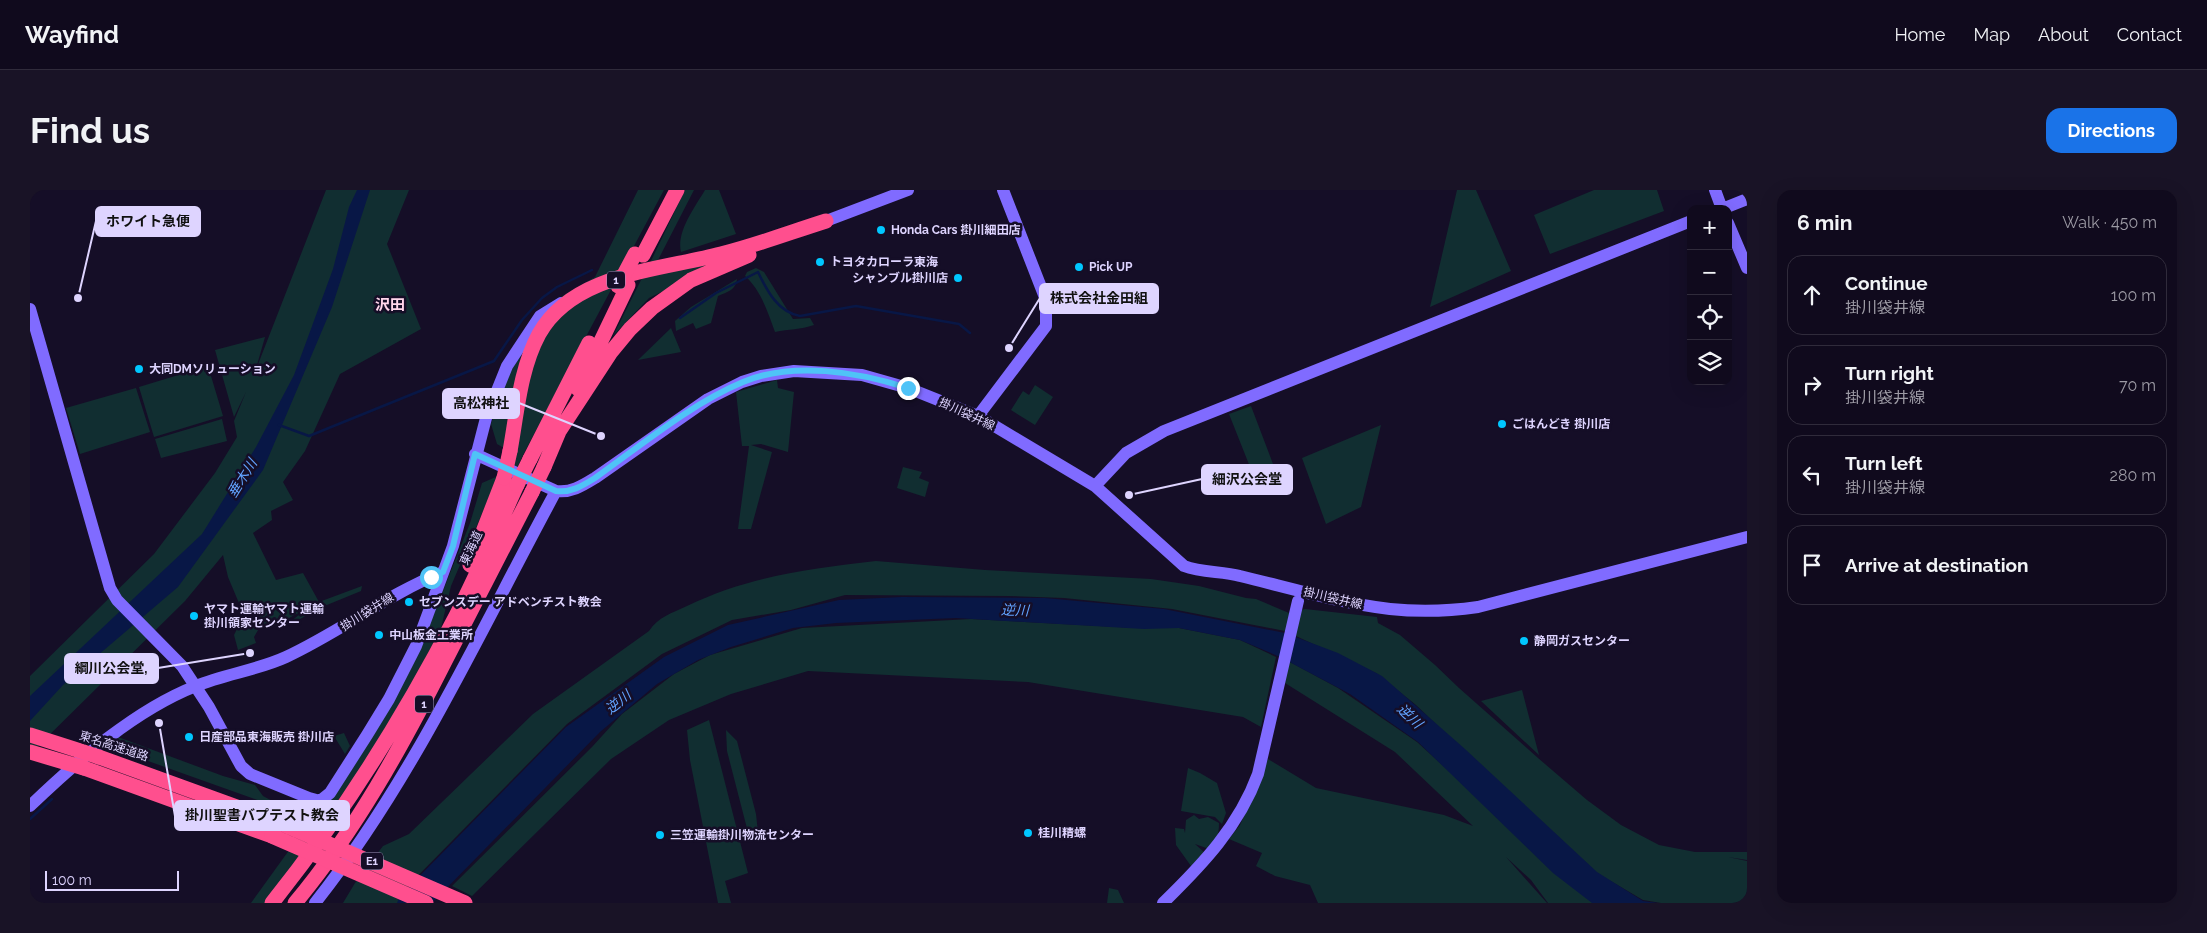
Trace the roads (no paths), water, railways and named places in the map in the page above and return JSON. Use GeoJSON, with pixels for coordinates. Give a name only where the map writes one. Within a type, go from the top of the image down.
{"type":"FeatureCollection","features":[{"type":"Feature","properties":{"kind":"highway","name":"東海道"},"geometry":{"type":"LineString","coordinates":[[272,903],[303,864],[369,768],[456,616],[510,482],[530,459],[623,285],[669,190]]}},
{"type":"Feature","properties":{"kind":"highway","name":"東海道"},"geometry":{"type":"LineString","coordinates":[[639,254],[676,190]]}},
{"type":"Feature","properties":{"kind":"highway","name":"1"},"geometry":{"type":"LineString","coordinates":[[510,482],[510,451],[531,351],[540,332],[555,313],[570,299],[604,283],[723,254],[826,221]]}},
{"type":"Feature","properties":{"kind":"highway","name":"1"},"geometry":{"type":"LineString","coordinates":[[560,430],[611,352],[630,329],[652,308],[691,280],[826,221]]}},
{"type":"Feature","properties":{"kind":"highway","name":"東海道"},"geometry":{"type":"LineString","coordinates":[[295,903],[321,872],[380,783],[417,717],[544,467],[623,285]]}},
{"type":"Feature","properties":{"kind":"highway","name":"東名高速道路"},"geometry":{"type":"LineString","coordinates":[[30,735],[99,756],[278,822],[465,903]]}},
{"type":"Feature","properties":{"kind":"highway","name":"E1"},"geometry":{"type":"LineString","coordinates":[[30,752],[84,768],[272,836],[426,903]]}},
{"type":"Feature","properties":{"kind":"street"},"geometry":{"type":"LineString","coordinates":[[826,221],[908,190]]}},
{"type":"Feature","properties":{"kind":"street"},"geometry":{"type":"LineString","coordinates":[[978,416],[1046,326],[1046,300],[1003,190]]}},
{"type":"Feature","properties":{"kind":"street"},"geometry":{"type":"LineString","coordinates":[[1715,190],[1721,205]]}},
{"type":"Feature","properties":{"kind":"street"},"geometry":{"type":"LineString","coordinates":[[1732,205],[1747,199]]}},
{"type":"Feature","properties":{"kind":"street"},"geometry":{"type":"LineString","coordinates":[[1095,486],[1126,453],[1164,431],[1687,223]]}},
{"type":"Feature","properties":{"kind":"street"},"geometry":{"type":"LineString","coordinates":[[1732,232],[1747,268]]}},
{"type":"Feature","properties":{"kind":"street"},"geometry":{"type":"LineString","coordinates":[[30,310],[110,588],[117,600],[182,666],[196,686],[241,766],[250,774],[320,801],[330,794],[389,699],[416,646],[455,538],[475,454],[486,418],[507,366],[540,316],[551,308],[570,299]]}},
{"type":"Feature","properties":{"kind":"street","name":"掛川袋井線"},"geometry":{"type":"LineString","coordinates":[[556,491],[564,492],[576,489],[595,478],[708,399],[742,382],[761,376],[794,372],[862,376],[908,388],[978,416],[1095,486],[1184,566],[1196,570],[1236,575],[1339,600],[1391,609],[1456,610],[1478,607],[1747,537]]}},
{"type":"Feature","properties":{"kind":"street"},"geometry":{"type":"LineString","coordinates":[[314,903],[368,828],[415,755],[556,491],[475,454]]}},
{"type":"Feature","properties":{"kind":"street","name":"掛川袋井線"},"geometry":{"type":"LineString","coordinates":[[30,806],[53,784],[136,718],[158,704],[196,686],[284,658],[349,624],[410,586],[443,572]]}},
{"type":"Feature","properties":{"kind":"street"},"geometry":{"type":"LineString","coordinates":[[1164,903],[1228,833],[1243,810],[1258,774],[1297,605]]}},
{"type":"Feature","properties":{"kind":"water","name":"垂木川"},"geometry":{"type":"Polygon","coordinates":[[[357,190],[370,190],[332,307],[263,470],[178,587],[63,685],[30,721],[30,696],[202,534],[256,447],[294,375],[333,269],[349,207],[357,190]]]}},
{"type":"Feature","properties":{"kind":"water","name":"逆川"},"geometry":{"type":"Polygon","coordinates":[[[902,597],[1045,598],[1164,609],[1285,633],[1338,653],[1382,676],[1465,749],[1597,872],[1643,901],[1657,903],[1592,903],[1553,873],[1418,742],[1350,694],[1280,657],[1240,640],[1179,628],[1144,629],[956,618],[836,623],[793,628],[731,647],[698,660],[657,684],[600,732],[432,903],[397,903],[400,896],[566,727],[664,657],[728,625],[839,600],[902,597]]]}},
{"type":"Feature","properties":{"kind":"waterway"},"geometry":{"type":"LineString","coordinates":[[279,425],[309,436],[494,361],[522,320],[542,298],[557,287],[592,270]]}},
{"type":"Feature","properties":{"kind":"waterway"},"geometry":{"type":"LineString","coordinates":[[680,318],[716,293],[758,272],[774,300],[792,314],[800,316],[856,306],[959,324],[970,333]]}},
{"type":"Feature","properties":{"kind":"waterway"},"geometry":{"type":"LineString","coordinates":[[30,819],[52,799]]}},
{"type":"Feature","properties":{"kind":"place","name":"Honda Cars 掛川細田店"},"geometry":{"type":"Point","coordinates":[881,230]}},
{"type":"Feature","properties":{"kind":"place","name":"トヨタカローラ東海"},"geometry":{"type":"Point","coordinates":[820,262]}},
{"type":"Feature","properties":{"kind":"place","name":"Pick UP"},"geometry":{"type":"Point","coordinates":[1079,267]}},
{"type":"Feature","properties":{"kind":"place","name":"シャンブル掛川店"},"geometry":{"type":"Point","coordinates":[958,278]}},
{"type":"Feature","properties":{"kind":"place","name":"ホワイト急便"},"geometry":{"type":"Point","coordinates":[78,298]}},
{"type":"Feature","properties":{"kind":"place","name":"株式会社金田組"},"geometry":{"type":"Point","coordinates":[1009,348]}},
{"type":"Feature","properties":{"kind":"place","name":"大同DMソリューション"},"geometry":{"type":"Point","coordinates":[139,369]}},
{"type":"Feature","properties":{"kind":"place","name":"ごはんどき 掛川店"},"geometry":{"type":"Point","coordinates":[1502,424]}},
{"type":"Feature","properties":{"kind":"place","name":"高松神社"},"geometry":{"type":"Point","coordinates":[601,436]}},
{"type":"Feature","properties":{"kind":"place","name":"細沢公会堂"},"geometry":{"type":"Point","coordinates":[1129,495]}},
{"type":"Feature","properties":{"kind":"place","name":"セブンスデー アドベンチスト教会"},"geometry":{"type":"Point","coordinates":[409,602]}},
{"type":"Feature","properties":{"kind":"place","name":"ヤマト運輸ヤマト運輸 掛川領家センター"},"geometry":{"type":"Point","coordinates":[194,616]}},
{"type":"Feature","properties":{"kind":"place","name":"中山板金工業所"},"geometry":{"type":"Point","coordinates":[379,635]}},
{"type":"Feature","properties":{"kind":"place","name":"静岡ガスセンター"},"geometry":{"type":"Point","coordinates":[1524,641]}},
{"type":"Feature","properties":{"kind":"place","name":"綱川公会堂,"},"geometry":{"type":"Point","coordinates":[250,653]}},
{"type":"Feature","properties":{"kind":"place","name":"掛川聖書バプテスト教会"},"geometry":{"type":"Point","coordinates":[159,723]}},
{"type":"Feature","properties":{"kind":"place","name":"日産部品東海販売 掛川店"},"geometry":{"type":"Point","coordinates":[189,737]}},
{"type":"Feature","properties":{"kind":"place","name":"桂川精螺"},"geometry":{"type":"Point","coordinates":[1028,833]}},
{"type":"Feature","properties":{"kind":"place","name":"三笠運輸掛川物流センター"},"geometry":{"type":"Point","coordinates":[660,835]}},
{"type":"Feature","properties":{"kind":"district","name":"沢田"},"geometry":{"type":"Point","coordinates":[390,305]}}]}
